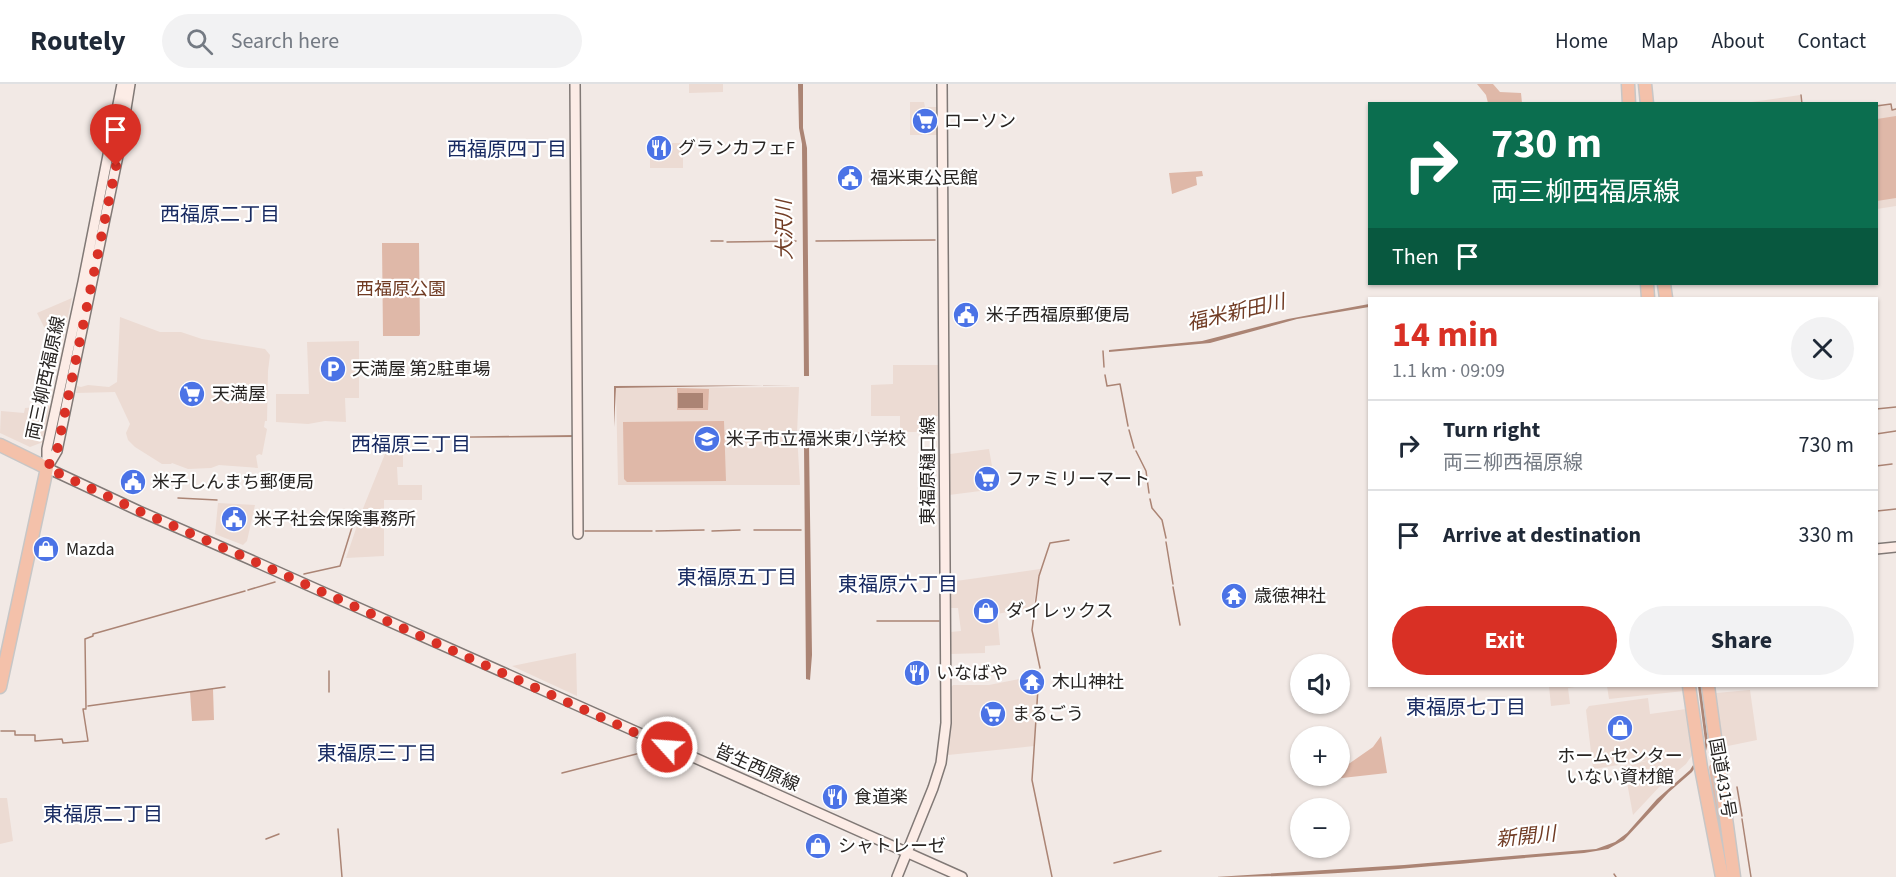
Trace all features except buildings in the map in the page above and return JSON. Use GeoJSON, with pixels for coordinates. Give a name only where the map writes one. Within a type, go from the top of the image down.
{"type":"FeatureCollection","features":[{"type":"Feature","properties":{"kind":"highway"},"geometry":{"type":"LineString","coordinates":[[1628,84],[1629,102]]}},
{"type":"Feature","properties":{"kind":"highway"},"geometry":{"type":"LineString","coordinates":[[1646,84],[1647,102]]}},
{"type":"Feature","properties":{"kind":"highway"},"geometry":{"type":"LineString","coordinates":[[0,445],[47,468],[0,687]]}},
{"type":"Feature","properties":{"kind":"highway","name":"国道431号"},"geometry":{"type":"LineString","coordinates":[[1689,687],[1722,877]]}},
{"type":"Feature","properties":{"kind":"highway","name":"国道431号"},"geometry":{"type":"LineString","coordinates":[[1708,687],[1734,877]]}},
{"type":"Feature","properties":{"kind":"main road","name":"両三柳西福原線"},"geometry":{"type":"LineString","coordinates":[[47,468],[48,449],[122,84]]}},
{"type":"Feature","properties":{"kind":"main road","name":"両三柳西福原線"},"geometry":{"type":"LineString","coordinates":[[47,468],[57,451],[120,146],[130,84]]}},
{"type":"Feature","properties":{"kind":"main road"},"geometry":{"type":"LineString","coordinates":[[575,84],[578,239],[576,338],[578,534]]}},
{"type":"Feature","properties":{"kind":"main road","name":"東福原樋口線"},"geometry":{"type":"LineString","coordinates":[[897,877],[941,763],[946,723],[942,84]]}},
{"type":"Feature","properties":{"kind":"main road","name":"皆生西原線"},"geometry":{"type":"LineString","coordinates":[[47,468],[962,877]]}},
{"type":"Feature","properties":{"kind":"main road"},"geometry":{"type":"LineString","coordinates":[[1878,549],[1896,547]]}},
{"type":"Feature","properties":{"kind":"shaded area"},"geometry":{"type":"Polygon","coordinates":[[[689,84],[723,84],[723,92],[689,93],[689,84]]]}},
{"type":"Feature","properties":{"kind":"shaded area"},"geometry":{"type":"Polygon","coordinates":[[[798,84],[803,84],[803,128],[807,148],[809,376],[804,376],[802,144],[799,128],[798,84]]]}},
{"type":"Feature","properties":{"kind":"shaded area"},"geometry":{"type":"Polygon","coordinates":[[[1800,95],[1801,102],[1751,102],[1800,95]]]}},
{"type":"Feature","properties":{"kind":"shaded area","name":"ローソン"},"geometry":{"type":"Polygon","coordinates":[[[910,102],[924,102],[925,107],[939,107],[940,135],[910,135],[910,102]]]}},
{"type":"Feature","properties":{"kind":"shaded area"},"geometry":{"type":"Polygon","coordinates":[[[1891,105],[1892,110],[1896,109],[1896,206],[1878,209],[1878,106],[1891,105]]]}},
{"type":"Feature","properties":{"kind":"shaded area"},"geometry":{"type":"Polygon","coordinates":[[[650,143],[683,143],[683,168],[650,168],[650,143]]]}},
{"type":"Feature","properties":{"kind":"shaded area"},"geometry":{"type":"Polygon","coordinates":[[[72,298],[63,338],[47,333],[37,313],[72,298]]]}},
{"type":"Feature","properties":{"kind":"shaded area"},"geometry":{"type":"Polygon","coordinates":[[[1368,304],[1368,307],[1297,319],[1210,343],[1109,352],[1109,350],[1202,341],[1288,319],[1368,304]]]}},
{"type":"Feature","properties":{"kind":"shaded area","name":"天満屋"},"geometry":{"type":"Polygon","coordinates":[[[120,317],[160,332],[181,332],[202,339],[265,349],[270,355],[267,421],[264,427],[267,429],[262,455],[256,456],[258,468],[219,465],[211,468],[188,469],[172,463],[162,464],[128,440],[126,433],[130,424],[115,392],[76,393],[77,386],[109,387],[117,382],[120,317]]]}},
{"type":"Feature","properties":{"kind":"shaded area","name":"天満屋"},"geometry":{"type":"Polygon","coordinates":[[[359,341],[359,398],[345,398],[346,422],[325,421],[308,424],[276,422],[276,394],[309,394],[307,342],[359,341]]]}},
{"type":"Feature","properties":{"kind":"shaded area"},"geometry":{"type":"Polygon","coordinates":[[[893,365],[939,365],[940,416],[935,416],[926,432],[900,432],[900,416],[871,416],[871,385],[893,384],[893,365]]]}},
{"type":"Feature","properties":{"kind":"shaded area"},"geometry":{"type":"Polygon","coordinates":[[[794,385],[616,388],[614,427],[614,386],[794,385]]]}},
{"type":"Feature","properties":{"kind":"shaded area","name":"米子市立福米東小学校"},"geometry":{"type":"Polygon","coordinates":[[[799,387],[797,434],[800,485],[618,485],[616,388],[799,387]]]}},
{"type":"Feature","properties":{"kind":"shaded area"},"geometry":{"type":"Polygon","coordinates":[[[678,393],[703,393],[703,408],[678,408],[678,393]]]}},
{"type":"Feature","properties":{"kind":"shaded area"},"geometry":{"type":"Polygon","coordinates":[[[50,406],[43,442],[30,447],[0,433],[1,411],[24,413],[25,408],[50,406]]]}},
{"type":"Feature","properties":{"kind":"shaded area"},"geometry":{"type":"Polygon","coordinates":[[[575,435],[575,437],[426,438],[426,437],[575,435]]]}},
{"type":"Feature","properties":{"kind":"shaded area"},"geometry":{"type":"Polygon","coordinates":[[[391,439],[403,439],[403,467],[397,467],[398,485],[422,485],[422,500],[384,500],[384,556],[346,558],[362,511],[391,439]]]}},
{"type":"Feature","properties":{"kind":"shaded area"},"geometry":{"type":"Polygon","coordinates":[[[804,444],[809,444],[812,655],[810,680],[806,679],[804,444]]]}},
{"type":"Feature","properties":{"kind":"shaded area"},"geometry":{"type":"Polygon","coordinates":[[[989,449],[996,489],[949,495],[950,454],[989,449]]]}},
{"type":"Feature","properties":{"kind":"shaded area","name":"米子社会保険事務所"},"geometry":{"type":"Polygon","coordinates":[[[218,503],[255,505],[247,541],[243,545],[215,534],[218,503]]]}},
{"type":"Feature","properties":{"kind":"shaded area","name":"ダイレックス"},"geometry":{"type":"Polygon","coordinates":[[[1040,569],[1033,607],[997,614],[1000,645],[985,646],[985,653],[950,654],[950,632],[961,631],[958,608],[949,608],[949,582],[1040,569]]]}},
{"type":"Feature","properties":{"kind":"shaded area"},"geometry":{"type":"Polygon","coordinates":[[[576,653],[577,696],[512,666],[576,653]]]}},
{"type":"Feature","properties":{"kind":"shaded area","name":"まるごう"},"geometry":{"type":"Polygon","coordinates":[[[1024,678],[1026,690],[1038,689],[1034,746],[948,755],[950,689],[953,685],[989,685],[1024,678]]]}},
{"type":"Feature","properties":{"kind":"shaded area"},"geometry":{"type":"Polygon","coordinates":[[[1549,687],[1575,687],[1568,688],[1570,704],[1551,706],[1549,687]]]}},
{"type":"Feature","properties":{"kind":"shaded area"},"geometry":{"type":"Polygon","coordinates":[[[1607,687],[1683,687],[1684,691],[1609,699],[1607,687]]]}},
{"type":"Feature","properties":{"kind":"shaded area"},"geometry":{"type":"Polygon","coordinates":[[[1698,687],[1701,687],[1708,742],[1706,751],[1692,772],[1669,792],[1624,840],[1608,849],[1584,853],[1353,872],[1215,877],[1404,865],[1596,849],[1615,842],[1627,833],[1657,799],[1690,770],[1703,749],[1705,741],[1698,687]]]}},
{"type":"Feature","properties":{"kind":"shaded area"},"geometry":{"type":"Polygon","coordinates":[[[1750,690],[1757,740],[1723,747],[1716,693],[1750,690]]]}},
{"type":"Feature","properties":{"kind":"shaded area"},"geometry":{"type":"Polygon","coordinates":[[[1648,698],[1650,714],[1686,709],[1693,754],[1686,764],[1662,784],[1633,815],[1624,766],[1651,760],[1593,769],[1586,710],[1589,706],[1648,698]]]}},
{"type":"Feature","properties":{"kind":"shaded area"},"geometry":{"type":"Polygon","coordinates":[[[0,798],[7,798],[13,841],[0,844],[0,798]]]}},
{"type":"Feature","properties":{"kind":"green space"},"geometry":{"type":"Polygon","coordinates":[[[1477,84],[1493,84],[1500,92],[1521,93],[1522,102],[1488,102],[1486,95],[1477,84]]]}},
{"type":"Feature","properties":{"kind":"green space"},"geometry":{"type":"Polygon","coordinates":[[[1896,116],[1896,198],[1878,201],[1878,119],[1896,116]]]}},
{"type":"Feature","properties":{"kind":"green space"},"geometry":{"type":"Polygon","coordinates":[[[1202,171],[1203,176],[1196,177],[1197,185],[1172,194],[1169,173],[1202,171]]]}},
{"type":"Feature","properties":{"kind":"green space","name":"西福原公園"},"geometry":{"type":"Polygon","coordinates":[[[382,243],[419,243],[419,336],[383,336],[382,243]]]}},
{"type":"Feature","properties":{"kind":"green space"},"geometry":{"type":"Polygon","coordinates":[[[677,388],[709,389],[708,410],[677,410],[677,388]]]}},
{"type":"Feature","properties":{"kind":"green space"},"geometry":{"type":"Polygon","coordinates":[[[724,421],[726,481],[627,482],[624,479],[623,422],[724,421]]]}},
{"type":"Feature","properties":{"kind":"green space"},"geometry":{"type":"Polygon","coordinates":[[[213,689],[214,720],[192,721],[190,692],[213,689]]]}},
{"type":"Feature","properties":{"kind":"green space"},"geometry":{"type":"Polygon","coordinates":[[[1381,736],[1387,773],[1350,777],[1350,763],[1373,747],[1381,736]]]}},
{"type":"Feature","properties":{"kind":"green space"},"geometry":{"type":"Polygon","coordinates":[[[1713,764],[1731,877],[1726,877],[1716,825],[1709,767],[1713,764]]]}},
{"type":"Feature","properties":{"kind":"waterway"},"geometry":{"type":"LineString","coordinates":[[1801,95],[1802,102]]}},
{"type":"Feature","properties":{"kind":"waterway"},"geometry":{"type":"LineString","coordinates":[[1878,106],[1891,104],[1892,110],[1896,109]]}},
{"type":"Feature","properties":{"kind":"waterway"},"geometry":{"type":"LineString","coordinates":[[816,241],[935,240]]}},
{"type":"Feature","properties":{"kind":"waterway"},"geometry":{"type":"LineString","coordinates":[[711,241],[723,241]]}},
{"type":"Feature","properties":{"kind":"waterway","name":"大沢川"},"geometry":{"type":"LineString","coordinates":[[727,242],[796,241]]}},
{"type":"Feature","properties":{"kind":"waterway"},"geometry":{"type":"LineString","coordinates":[[1103,351],[1104,367]]}},
{"type":"Feature","properties":{"kind":"waterway"},"geometry":{"type":"LineString","coordinates":[[1105,375],[1107,386],[1120,384],[1128,426]]}},
{"type":"Feature","properties":{"kind":"waterway"},"geometry":{"type":"LineString","coordinates":[[1878,409],[1896,407]]}},
{"type":"Feature","properties":{"kind":"waterway"},"geometry":{"type":"LineString","coordinates":[[1129,430],[1134,448]]}},
{"type":"Feature","properties":{"kind":"waterway"},"geometry":{"type":"LineString","coordinates":[[1878,434],[1896,431]]}},
{"type":"Feature","properties":{"kind":"waterway"},"geometry":{"type":"LineString","coordinates":[[811,434],[843,433]]}},
{"type":"Feature","properties":{"kind":"waterway"},"geometry":{"type":"LineString","coordinates":[[852,434],[869,433]]}},
{"type":"Feature","properties":{"kind":"waterway"},"geometry":{"type":"LineString","coordinates":[[1136,451],[1146,471],[1149,493]]}},
{"type":"Feature","properties":{"kind":"waterway"},"geometry":{"type":"LineString","coordinates":[[1878,466],[1892,464]]}},
{"type":"Feature","properties":{"kind":"waterway"},"geometry":{"type":"LineString","coordinates":[[178,498],[217,500]]}},
{"type":"Feature","properties":{"kind":"waterway"},"geometry":{"type":"LineString","coordinates":[[1150,499],[1152,508],[1162,520],[1166,538]]}},
{"type":"Feature","properties":{"kind":"waterway"},"geometry":{"type":"LineString","coordinates":[[1878,511],[1896,509]]}},
{"type":"Feature","properties":{"kind":"waterway"},"geometry":{"type":"LineString","coordinates":[[304,574],[340,566],[357,511]]}},
{"type":"Feature","properties":{"kind":"waterway"},"geometry":{"type":"LineString","coordinates":[[656,531],[704,530]]}},
{"type":"Feature","properties":{"kind":"waterway"},"geometry":{"type":"LineString","coordinates":[[712,531],[740,530]]}},
{"type":"Feature","properties":{"kind":"waterway"},"geometry":{"type":"LineString","coordinates":[[754,530],[801,530]]}},
{"type":"Feature","properties":{"kind":"waterway"},"geometry":{"type":"LineString","coordinates":[[585,531],[652,531]]}},
{"type":"Feature","properties":{"kind":"waterway"},"geometry":{"type":"LineString","coordinates":[[1040,668],[1032,630],[1039,576],[1050,543],[1069,540]]}},
{"type":"Feature","properties":{"kind":"waterway"},"geometry":{"type":"LineString","coordinates":[[1166,542],[1173,584]]}},
{"type":"Feature","properties":{"kind":"waterway"},"geometry":{"type":"LineString","coordinates":[[248,590],[275,582]]}},
{"type":"Feature","properties":{"kind":"waterway"},"geometry":{"type":"LineString","coordinates":[[1173,587],[1180,625]]}},
{"type":"Feature","properties":{"kind":"waterway"},"geometry":{"type":"LineString","coordinates":[[86,708],[85,639],[93,634],[245,591]]}},
{"type":"Feature","properties":{"kind":"waterway"},"geometry":{"type":"LineString","coordinates":[[877,621],[939,621]]}},
{"type":"Feature","properties":{"kind":"waterway"},"geometry":{"type":"LineString","coordinates":[[329,671],[329,692]]}},
{"type":"Feature","properties":{"kind":"waterway"},"geometry":{"type":"LineString","coordinates":[[1039,673],[1032,780],[1052,877]]}},
{"type":"Feature","properties":{"kind":"waterway"},"geometry":{"type":"LineString","coordinates":[[88,706],[225,687]]}},
{"type":"Feature","properties":{"kind":"waterway"},"geometry":{"type":"LineString","coordinates":[[1,731],[15,731],[15,735],[35,735],[35,741],[62,739],[63,743],[88,741],[83,709],[86,709]]}},
{"type":"Feature","properties":{"kind":"waterway"},"geometry":{"type":"LineString","coordinates":[[562,773],[652,750]]}},
{"type":"Feature","properties":{"kind":"waterway"},"geometry":{"type":"LineString","coordinates":[[1737,787],[1742,816]]}},
{"type":"Feature","properties":{"kind":"waterway"},"geometry":{"type":"LineString","coordinates":[[1742,819],[1751,877]]}},
{"type":"Feature","properties":{"kind":"waterway"},"geometry":{"type":"LineString","coordinates":[[338,829],[342,877]]}},
{"type":"Feature","properties":{"kind":"waterway"},"geometry":{"type":"LineString","coordinates":[[266,839],[279,834]]}},
{"type":"Feature","properties":{"kind":"waterway"},"geometry":{"type":"LineString","coordinates":[[1114,863],[1161,851]]}},
{"type":"Feature","properties":{"kind":"place","name":"ローソン"},"geometry":{"type":"Point","coordinates":[925,121]}},
{"type":"Feature","properties":{"kind":"place","name":"グランカフェF"},"geometry":{"type":"Point","coordinates":[659,148]}},
{"type":"Feature","properties":{"kind":"place","name":"福米東公民館"},"geometry":{"type":"Point","coordinates":[850,178]}},
{"type":"Feature","properties":{"kind":"place","name":"米子西福原郵便局"},"geometry":{"type":"Point","coordinates":[966,315]}},
{"type":"Feature","properties":{"kind":"place","name":"天満屋 第2駐車場"},"geometry":{"type":"Point","coordinates":[333,369]}},
{"type":"Feature","properties":{"kind":"place","name":"天満屋"},"geometry":{"type":"Point","coordinates":[192,394]}},
{"type":"Feature","properties":{"kind":"place","name":"米子市立福米東小学校"},"geometry":{"type":"Point","coordinates":[707,439]}},
{"type":"Feature","properties":{"kind":"place","name":"ファミリーマート"},"geometry":{"type":"Point","coordinates":[987,479]}},
{"type":"Feature","properties":{"kind":"place","name":"米子しんまち郵便局"},"geometry":{"type":"Point","coordinates":[133,482]}},
{"type":"Feature","properties":{"kind":"place","name":"米子社会保険事務所"},"geometry":{"type":"Point","coordinates":[234,519]}},
{"type":"Feature","properties":{"kind":"place","name":"Mazda"},"geometry":{"type":"Point","coordinates":[46,549]}},
{"type":"Feature","properties":{"kind":"place","name":"歳徳神社"},"geometry":{"type":"Point","coordinates":[1234,596]}},
{"type":"Feature","properties":{"kind":"place","name":"ダイレックス"},"geometry":{"type":"Point","coordinates":[986,611]}},
{"type":"Feature","properties":{"kind":"place","name":"いなばや"},"geometry":{"type":"Point","coordinates":[917,673]}},
{"type":"Feature","properties":{"kind":"place","name":"木山神社"},"geometry":{"type":"Point","coordinates":[1032,682]}},
{"type":"Feature","properties":{"kind":"place","name":"まるごう"},"geometry":{"type":"Point","coordinates":[993,714]}},
{"type":"Feature","properties":{"kind":"place","name":"ホームセンター いない資材館"},"geometry":{"type":"Point","coordinates":[1620,728]}},
{"type":"Feature","properties":{"kind":"place","name":"食道楽"},"geometry":{"type":"Point","coordinates":[835,797]}},
{"type":"Feature","properties":{"kind":"place","name":"シャトレーゼ"},"geometry":{"type":"Point","coordinates":[818,846]}},
{"type":"Feature","properties":{"kind":"district","name":"西福原四丁目"},"geometry":{"type":"Point","coordinates":[507,150]}},
{"type":"Feature","properties":{"kind":"district","name":"西福原二丁目"},"geometry":{"type":"Point","coordinates":[220,215]}},
{"type":"Feature","properties":{"kind":"district","name":"西福原三丁目"},"geometry":{"type":"Point","coordinates":[411,445]}},
{"type":"Feature","properties":{"kind":"district","name":"東福原五丁目"},"geometry":{"type":"Point","coordinates":[737,578]}},
{"type":"Feature","properties":{"kind":"district","name":"東福原六丁目"},"geometry":{"type":"Point","coordinates":[898,585]}},
{"type":"Feature","properties":{"kind":"district","name":"東福原七丁目"},"geometry":{"type":"Point","coordinates":[1466,708]}},
{"type":"Feature","properties":{"kind":"district","name":"東福原三丁目"},"geometry":{"type":"Point","coordinates":[377,754]}},
{"type":"Feature","properties":{"kind":"district","name":"東福原二丁目"},"geometry":{"type":"Point","coordinates":[103,815]}},
{"type":"Feature","properties":{"kind":"route"},"geometry":{"type":"LineString","coordinates":[[116,166],[57,451],[47,468],[627,727],[667,747]]}},
{"type":"Feature","properties":{"kind":"water label","name":"福米新田川"},"geometry":{"type":"Point","coordinates":[1236,313]}},
{"type":"Feature","properties":{"kind":"water label","name":"新開川"},"geometry":{"type":"Point","coordinates":[1526,837]}}]}
